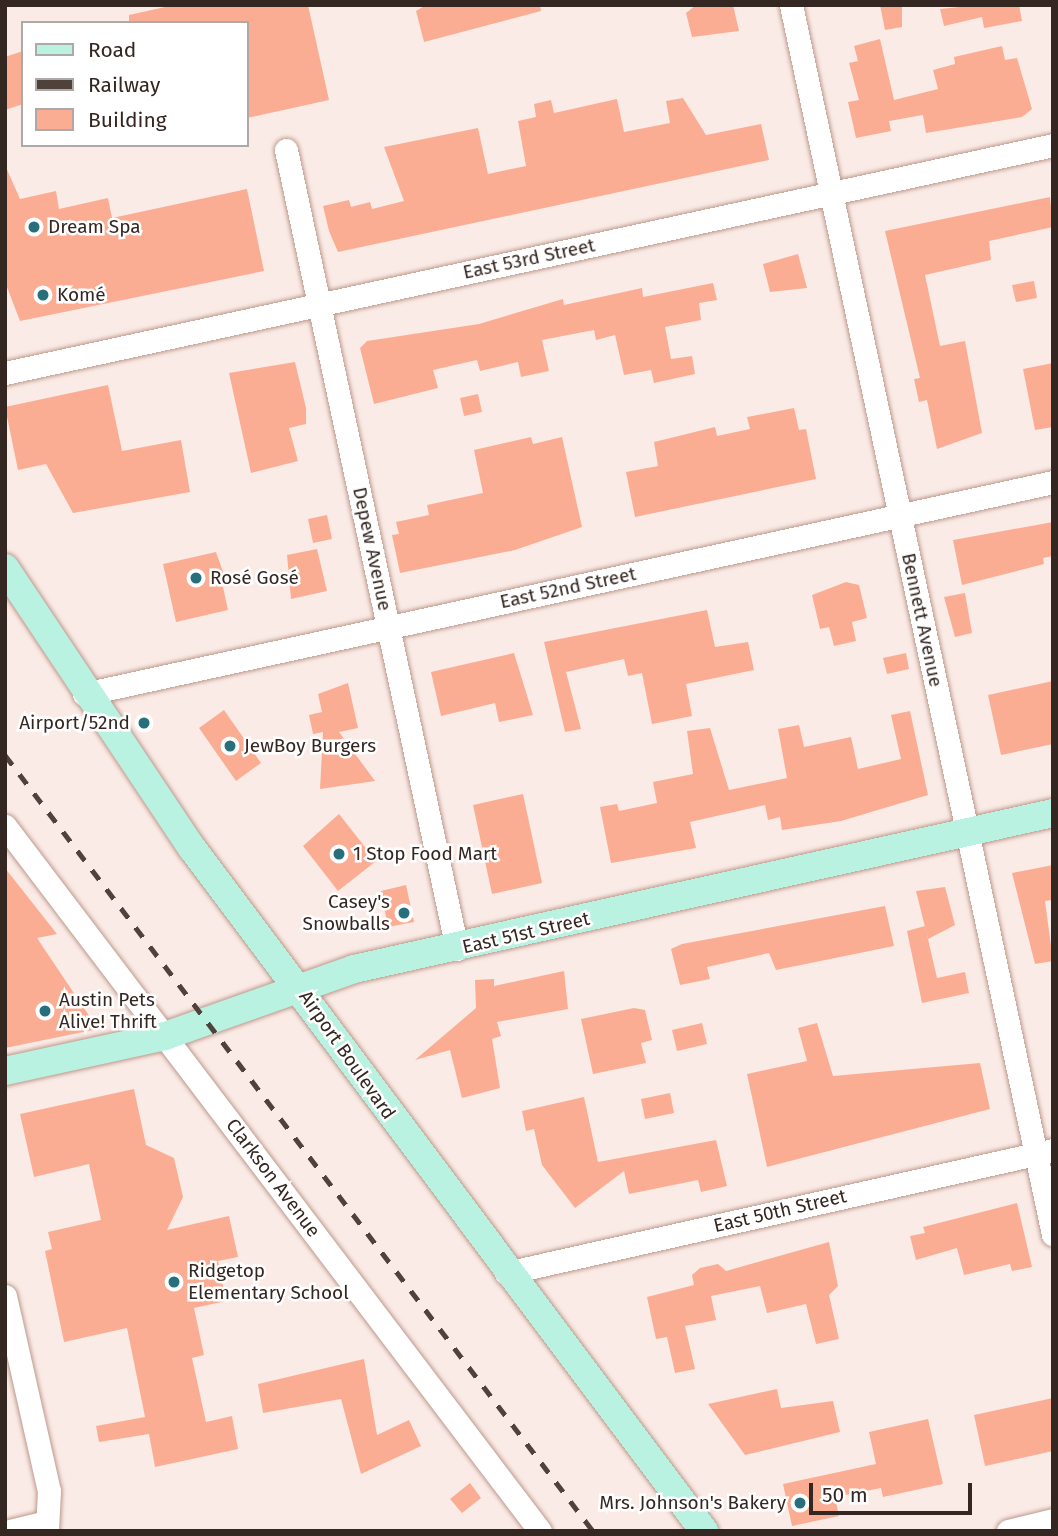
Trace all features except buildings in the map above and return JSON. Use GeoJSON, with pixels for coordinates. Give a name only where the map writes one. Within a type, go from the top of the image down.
{"type":"FeatureCollection","features":[{"type":"Feature","properties":{"kind":"main road","name":"Airport Boulevard"},"geometry":{"type":"LineString","coordinates":[[5,568],[84,694],[506,1273],[704,1531]]}},
{"type":"Feature","properties":{"kind":"main road","name":"East 51st Street"},"geometry":{"type":"LineString","coordinates":[[5,1071],[165,1036],[297,985],[1053,813]]}},
{"type":"Feature","properties":{"kind":"street","name":"Bennett Avenue"},"geometry":{"type":"LineString","coordinates":[[791,5],[967,832],[1044,1151],[1053,1234]]}},
{"type":"Feature","properties":{"kind":"street","name":"East 53rd Street"},"geometry":{"type":"LineString","coordinates":[[5,373],[1053,145]]}},
{"type":"Feature","properties":{"kind":"street","name":"Depew Avenue"},"geometry":{"type":"LineString","coordinates":[[286,150],[457,949]]}},
{"type":"Feature","properties":{"kind":"street","name":"East 52nd Street"},"geometry":{"type":"LineString","coordinates":[[84,694],[1053,482]]}},
{"type":"Feature","properties":{"kind":"street","name":"Clarkson Avenue"},"geometry":{"type":"LineString","coordinates":[[5,826],[540,1531]]}},
{"type":"Feature","properties":{"kind":"street","name":"East 50th Street"},"geometry":{"type":"LineString","coordinates":[[506,1273],[1044,1151]]}},
{"type":"Feature","properties":{"kind":"street"},"geometry":{"type":"LineString","coordinates":[[5,1296],[49,1491],[46,1526],[10,1531]]}},
{"type":"Feature","properties":{"kind":"street"},"geometry":{"type":"LineString","coordinates":[[516,1499],[522,1531]]}},
{"type":"Feature","properties":{"kind":"street"},"geometry":{"type":"LineString","coordinates":[[1007,1531],[1053,1520]]}},
{"type":"Feature","properties":{"kind":"railway"},"geometry":{"type":"LineString","coordinates":[[5,755],[593,1531]]}},
{"type":"Feature","properties":{"kind":"place","name":"Dream Spa"},"geometry":{"type":"Point","coordinates":[34,227]}},
{"type":"Feature","properties":{"kind":"place","name":"Komé"},"geometry":{"type":"Point","coordinates":[43,295]}},
{"type":"Feature","properties":{"kind":"place","name":"Rosé Gosé"},"geometry":{"type":"Point","coordinates":[196,578]}},
{"type":"Feature","properties":{"kind":"place","name":"Airport/52nd"},"geometry":{"type":"Point","coordinates":[144,723]}},
{"type":"Feature","properties":{"kind":"place","name":"JewBoy Burgers"},"geometry":{"type":"Point","coordinates":[230,746]}},
{"type":"Feature","properties":{"kind":"place","name":"1 Stop Food Mart"},"geometry":{"type":"Point","coordinates":[339,854]}},
{"type":"Feature","properties":{"kind":"place","name":"Casey's Snowballs"},"geometry":{"type":"Point","coordinates":[404,913]}},
{"type":"Feature","properties":{"kind":"place","name":"Austin Pets Alive! Thrift"},"geometry":{"type":"Point","coordinates":[45,1011]}},
{"type":"Feature","properties":{"kind":"place","name":"Ridgetop Elementary School"},"geometry":{"type":"Point","coordinates":[174,1282]}},
{"type":"Feature","properties":{"kind":"place","name":"Mrs. Johnson's Bakery"},"geometry":{"type":"Point","coordinates":[800,1503]}}]}
